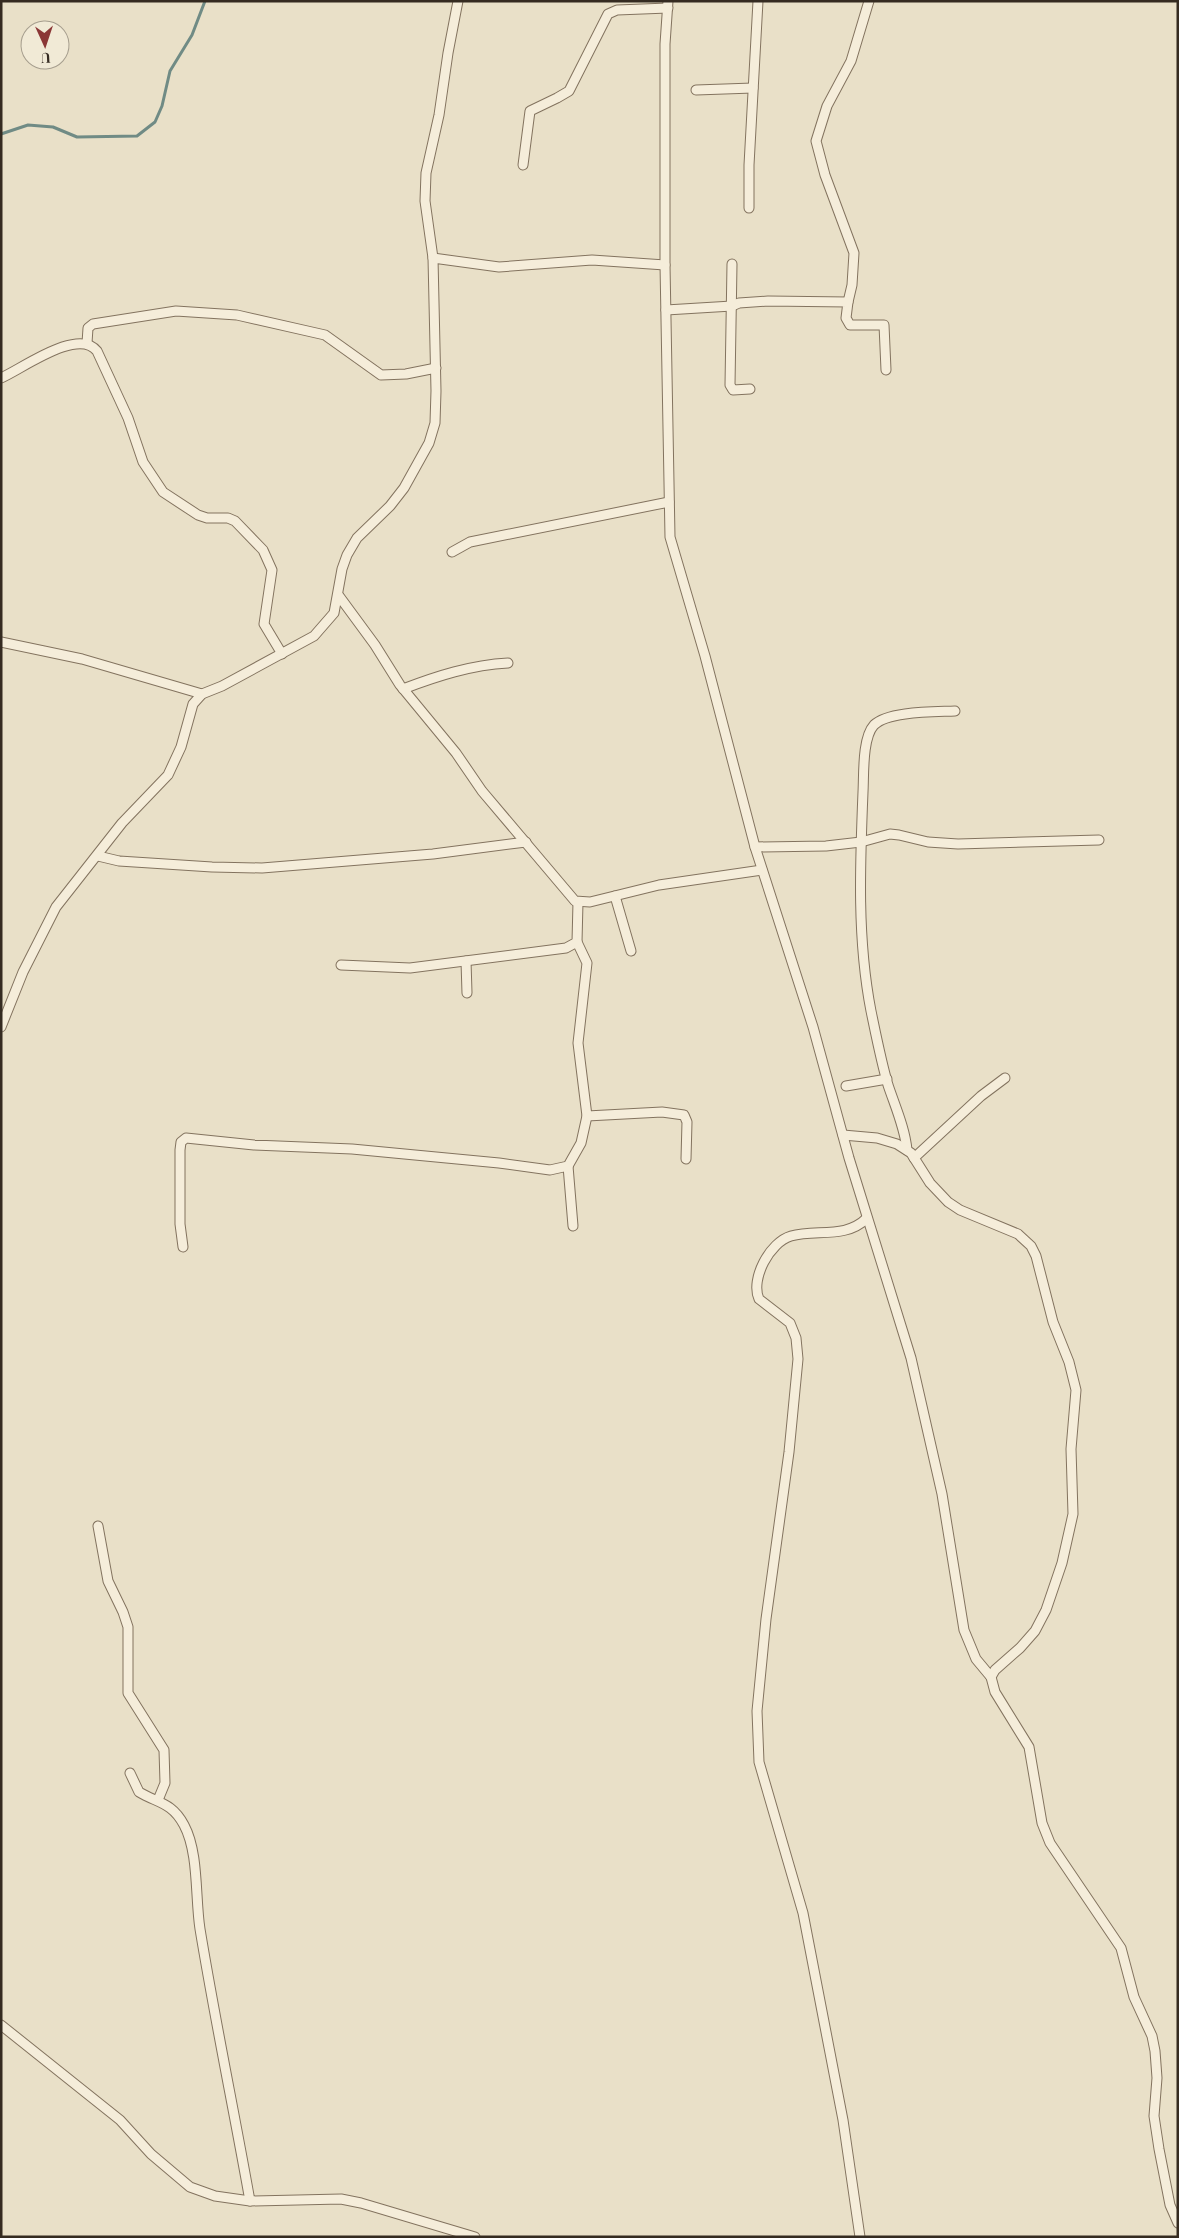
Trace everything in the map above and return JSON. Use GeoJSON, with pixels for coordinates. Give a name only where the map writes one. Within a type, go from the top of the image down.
{"type":"FeatureCollection","features":[{"type":"Feature","properties":{"kind":"street"},"geometry":{"type":"LineString","coordinates":[[1,1027],[23,972],[56,907],[98,856],[122,823],[168,775],[181,748],[193,704],[202,694],[282,654],[314,636],[322,629],[334,612],[339,596],[342,569],[357,538],[390,506],[404,488],[429,443],[435,423],[436,368],[433,258],[426,201],[426,173],[439,114],[458,1]]}},
{"type":"Feature","properties":{"kind":"street"},"geometry":{"type":"LineString","coordinates":[[749,208],[758,1]]}},
{"type":"Feature","properties":{"kind":"street"},"geometry":{"type":"LineString","coordinates":[[869,1],[851,61],[827,106],[816,140],[825,175],[854,253],[852,285],[846,318],[850,325],[884,325],[886,370]]}},
{"type":"Feature","properties":{"kind":"street"},"geometry":{"type":"LineString","coordinates":[[524,165],[530,110],[557,98],[569,90],[608,14],[617,10],[668,4],[665,44],[664,265],[670,537],[705,656],[755,847],[807,1009],[867,1218],[913,1367],[946,1513],[964,1630],[976,1659],[991,1677],[995,1692],[1029,1747],[1042,1823],[1050,1843],[1121,1948],[1134,1997],[1152,2036],[1157,2078],[1154,2116],[1170,2206],[1178,2223]]}},
{"type":"Feature","properties":{"kind":"street"},"geometry":{"type":"LineString","coordinates":[[696,90],[753,88]]}},
{"type":"Feature","properties":{"kind":"street"},"geometry":{"type":"LineString","coordinates":[[433,258],[499,267],[592,260],[664,265]]}},
{"type":"Feature","properties":{"kind":"street"},"geometry":{"type":"LineString","coordinates":[[732,264],[731,388],[736,390],[750,388]]}},
{"type":"Feature","properties":{"kind":"street"},"geometry":{"type":"LineString","coordinates":[[666,310],[732,306],[739,303],[768,301],[848,302]]}},
{"type":"Feature","properties":{"kind":"street"},"geometry":{"type":"LineString","coordinates":[[87,343],[88,328],[93,324],[165,312],[198,311],[257,318],[318,333],[331,339],[374,372],[381,375],[406,374],[436,368]]}},
{"type":"Feature","properties":{"kind":"street"},"geometry":{"type":"LineString","coordinates":[[1,378],[54,350],[87,343]]}},
{"type":"Feature","properties":{"kind":"street"},"geometry":{"type":"LineString","coordinates":[[87,343],[97,351],[128,418],[143,462],[163,492],[198,515],[207,518],[228,518],[235,521],[263,550],[272,570],[264,624],[282,654]]}},
{"type":"Feature","properties":{"kind":"street"},"geometry":{"type":"LineString","coordinates":[[452,552],[470,542],[668,502]]}},
{"type":"Feature","properties":{"kind":"street"},"geometry":{"type":"LineString","coordinates":[[339,596],[376,645],[403,689],[456,753],[482,791],[569,896],[578,902],[615,896],[659,885],[762,870]]}},
{"type":"Feature","properties":{"kind":"street"},"geometry":{"type":"LineString","coordinates":[[1,642],[82,659],[202,694]]}},
{"type":"Feature","properties":{"kind":"street"},"geometry":{"type":"LineString","coordinates":[[403,689],[456,671],[485,664],[508,662]]}},
{"type":"Feature","properties":{"kind":"street"},"geometry":{"type":"LineString","coordinates":[[907,1150],[906,1139],[886,1079],[871,1010],[862,938],[861,842],[866,749],[873,726],[882,720],[902,715],[955,711]]}},
{"type":"Feature","properties":{"kind":"street"},"geometry":{"type":"LineString","coordinates":[[755,847],[826,846],[861,842],[890,834],[899,834],[928,842],[958,844],[1099,840]]}},
{"type":"Feature","properties":{"kind":"street"},"geometry":{"type":"LineString","coordinates":[[98,856],[119,861],[262,868],[433,854],[526,842]]}},
{"type":"Feature","properties":{"kind":"street"},"geometry":{"type":"LineString","coordinates":[[615,896],[631,951]]}},
{"type":"Feature","properties":{"kind":"street"},"geometry":{"type":"LineString","coordinates":[[573,1226],[568,1166],[582,1143],[587,1116],[578,1043],[587,969],[584,955],[577,942],[578,902]]}},
{"type":"Feature","properties":{"kind":"street"},"geometry":{"type":"LineString","coordinates":[[341,965],[410,968],[566,948],[577,942]]}},
{"type":"Feature","properties":{"kind":"street"},"geometry":{"type":"LineString","coordinates":[[466,961],[467,993]]}},
{"type":"Feature","properties":{"kind":"street"},"geometry":{"type":"LineString","coordinates":[[914,1158],[981,1096],[1005,1078]]}},
{"type":"Feature","properties":{"kind":"street"},"geometry":{"type":"LineString","coordinates":[[846,1086],[886,1079]]}},
{"type":"Feature","properties":{"kind":"street"},"geometry":{"type":"LineString","coordinates":[[587,1116],[662,1112],[684,1115],[687,1128],[686,1159]]}},
{"type":"Feature","properties":{"kind":"street"},"geometry":{"type":"LineString","coordinates":[[843,1135],[888,1140],[907,1150],[930,1183],[948,1202],[960,1210],[1018,1234],[1031,1246],[1036,1256],[1053,1322],[1069,1362],[1076,1390],[1071,1449],[1073,1514],[1062,1563],[1046,1610],[1035,1631],[1020,1648],[995,1670],[991,1677]]}},
{"type":"Feature","properties":{"kind":"street"},"geometry":{"type":"LineString","coordinates":[[183,1247],[180,1224],[180,1150],[183,1140],[189,1137],[254,1145],[361,1150],[499,1163],[550,1170],[568,1166]]}},
{"type":"Feature","properties":{"kind":"street"},"geometry":{"type":"LineString","coordinates":[[860,2237],[843,2120],[803,1913],[759,1762],[757,1710],[766,1619],[789,1452],[798,1359],[796,1338],[790,1324],[759,1299],[757,1295],[758,1278],[764,1260],[782,1241],[789,1237],[834,1233],[846,1230],[861,1224],[867,1218]]}},
{"type":"Feature","properties":{"kind":"street"},"geometry":{"type":"LineString","coordinates":[[98,1526],[108,1581],[124,1612],[128,1627],[129,1642],[126,1681],[128,1693],[164,1750],[165,1783],[158,1800]]}},
{"type":"Feature","properties":{"kind":"street"},"geometry":{"type":"LineString","coordinates":[[130,1773],[139,1792],[158,1800],[172,1809],[183,1823],[190,1841],[200,1927],[250,2201]]}},
{"type":"Feature","properties":{"kind":"street"},"geometry":{"type":"LineString","coordinates":[[1,2025],[120,2120],[151,2154],[179,2180],[190,2187],[214,2196],[250,2201],[341,2199],[361,2203],[475,2237]]}},
{"type":"Feature","properties":{"kind":"waterway"},"geometry":{"type":"LineString","coordinates":[[1,134],[28,125],[53,127],[77,137],[137,136],[155,122],[162,106],[170,71],[192,35],[205,1]]}}]}
